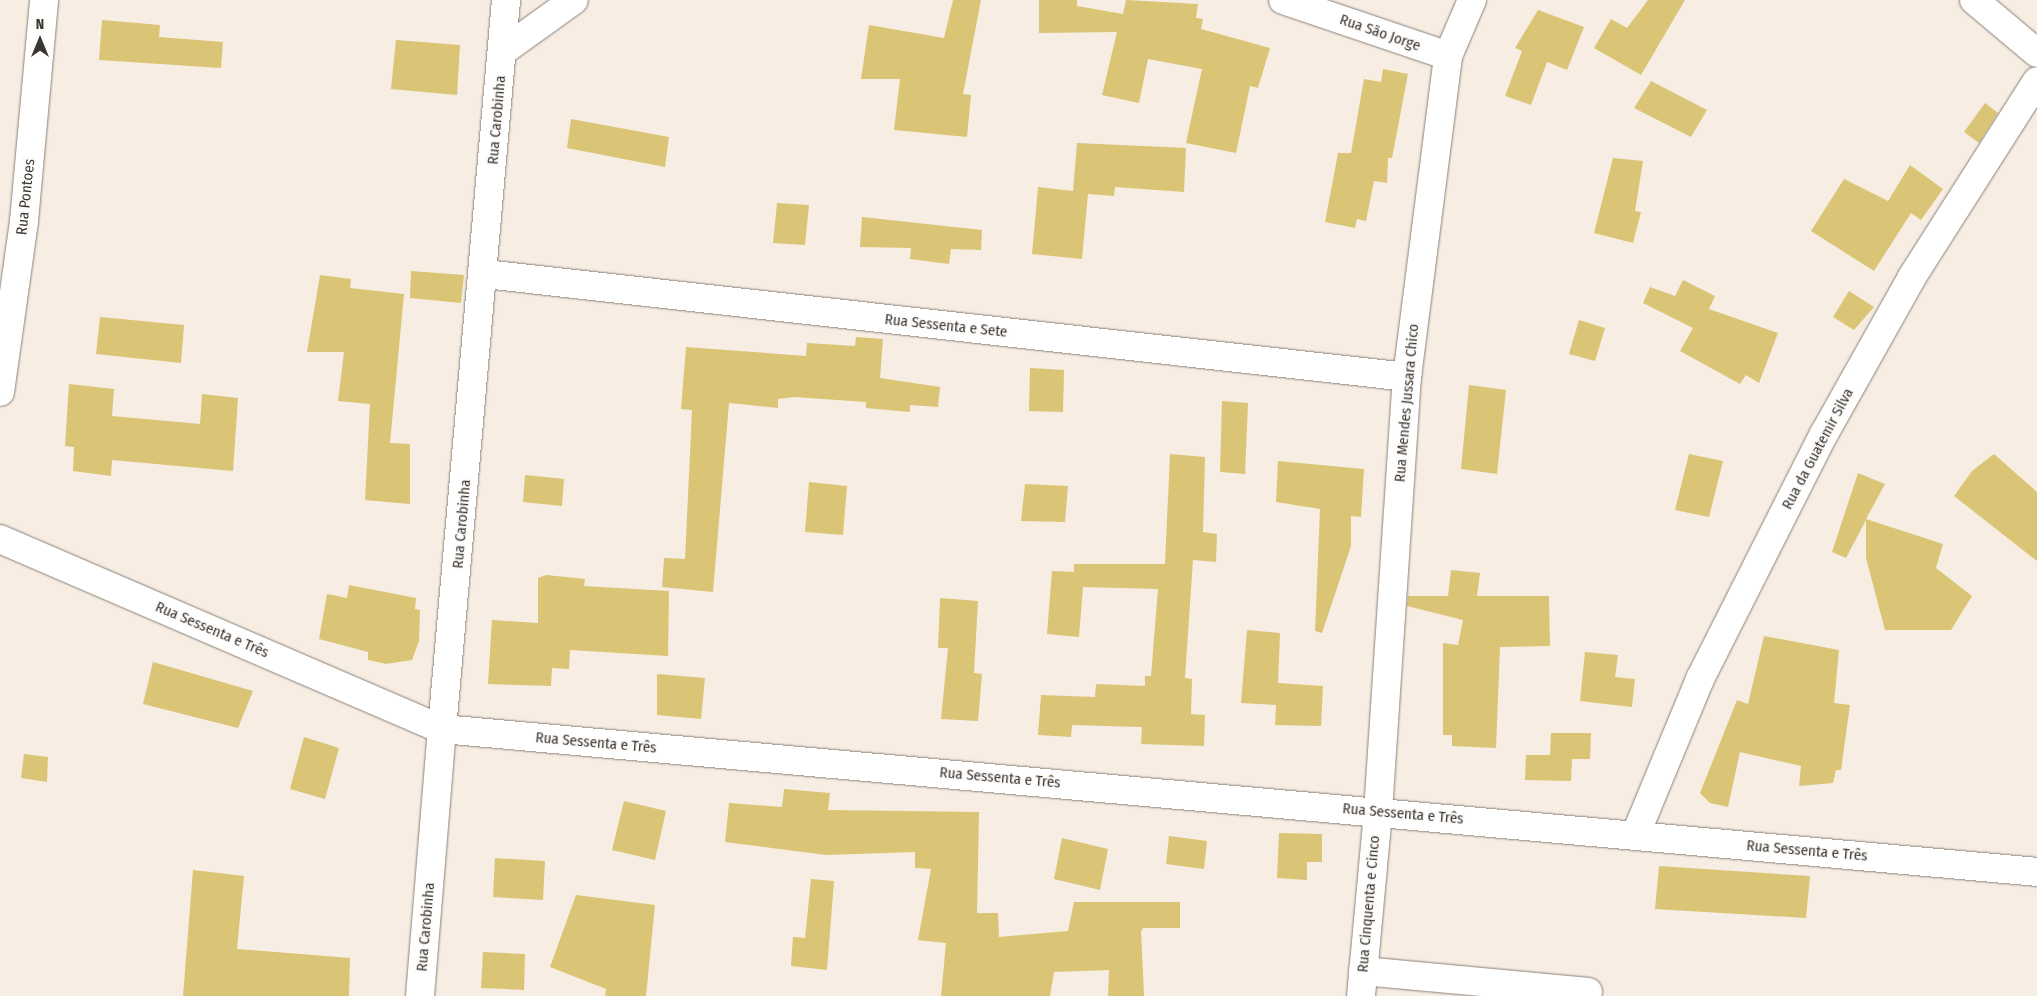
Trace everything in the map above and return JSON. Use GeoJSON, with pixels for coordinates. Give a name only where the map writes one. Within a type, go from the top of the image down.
{"type":"FeatureCollection","features":[{"type":"Feature","properties":{"kind":"street","name":"Rua Pontoes"},"geometry":{"type":"LineString","coordinates":[[0,392],[24,221],[44,0]]}},
{"type":"Feature","properties":{"kind":"street","name":"Rua Carobinha"},"geometry":{"type":"LineString","coordinates":[[420,996],[442,729],[485,274],[506,0]]}},
{"type":"Feature","properties":{"kind":"street"},"geometry":{"type":"LineString","coordinates":[[503,51],[574,0]]}},
{"type":"Feature","properties":{"kind":"street","name":"Rua São Jorge"},"geometry":{"type":"LineString","coordinates":[[1283,0],[1448,56]]}},
{"type":"Feature","properties":{"kind":"street","name":"Rua Mendes Jussara Chico"},"geometry":{"type":"LineString","coordinates":[[1378,812],[1407,377],[1448,56],[1472,0]]}},
{"type":"Feature","properties":{"kind":"street"},"geometry":{"type":"LineString","coordinates":[[1974,0],[2037,53]]}},
{"type":"Feature","properties":{"kind":"street","name":"Rua da Guatemir Silva"},"geometry":{"type":"LineString","coordinates":[[1636,836],[1700,679],[1824,434],[1918,269],[2037,81]]}},
{"type":"Feature","properties":{"kind":"street","name":"Rua Sessenta e Sete"},"geometry":{"type":"LineString","coordinates":[[485,274],[1407,377]]}},
{"type":"Feature","properties":{"kind":"street","name":"Rua Sessenta e Três"},"geometry":{"type":"LineString","coordinates":[[0,539],[442,729],[2037,872]]}},
{"type":"Feature","properties":{"kind":"street","name":"Rua Cinquenta e Cinco"},"geometry":{"type":"LineString","coordinates":[[1362,983],[1378,812]]}},
{"type":"Feature","properties":{"kind":"street"},"geometry":{"type":"LineString","coordinates":[[1362,983],[1588,992]]}},
{"type":"Feature","properties":{"kind":"building"},"geometry":{"type":"Polygon","coordinates":[[[953,0],[981,0],[963,94],[971,95],[967,137],[894,130],[900,79],[861,79],[869,25],[944,38],[953,0]]]}},
{"type":"Feature","properties":{"kind":"building"},"geometry":{"type":"Polygon","coordinates":[[[1039,0],[1077,0],[1077,6],[1123,14],[1126,0],[1198,4],[1196,18],[1203,19],[1201,29],[1270,48],[1258,88],[1250,86],[1236,153],[1186,143],[1202,69],[1148,59],[1139,103],[1102,95],[1117,32],[1039,33],[1039,0]]]}},
{"type":"Feature","properties":{"kind":"building"},"geometry":{"type":"Polygon","coordinates":[[[1648,0],[1685,0],[1641,75],[1594,48],[1611,19],[1627,28],[1648,0]]]}},
{"type":"Feature","properties":{"kind":"building"},"geometry":{"type":"Polygon","coordinates":[[[1538,10],[1584,27],[1567,70],[1547,62],[1531,105],[1505,96],[1522,51],[1515,48],[1538,10]]]}},
{"type":"Feature","properties":{"kind":"building"},"geometry":{"type":"Polygon","coordinates":[[[102,20],[160,25],[159,37],[223,42],[221,68],[99,60],[102,20]]]}},
{"type":"Feature","properties":{"kind":"building"},"geometry":{"type":"Polygon","coordinates":[[[396,40],[460,45],[457,95],[391,89],[396,40]]]}},
{"type":"Feature","properties":{"kind":"building"},"geometry":{"type":"Polygon","coordinates":[[[1383,69],[1408,74],[1392,158],[1388,158],[1387,183],[1374,181],[1366,221],[1357,219],[1355,228],[1325,222],[1338,153],[1351,153],[1364,79],[1381,82],[1383,69]]]}},
{"type":"Feature","properties":{"kind":"building"},"geometry":{"type":"Polygon","coordinates":[[[1651,81],[1707,110],[1691,137],[1634,108],[1651,81]]]}},
{"type":"Feature","properties":{"kind":"building"},"geometry":{"type":"Polygon","coordinates":[[[1985,103],[1998,113],[1979,143],[1964,132],[1985,103]]]}},
{"type":"Feature","properties":{"kind":"building"},"geometry":{"type":"Polygon","coordinates":[[[571,119],[669,137],[665,167],[567,148],[571,119]]]}},
{"type":"Feature","properties":{"kind":"building"},"geometry":{"type":"Polygon","coordinates":[[[1077,143],[1186,148],[1184,192],[1115,187],[1114,196],[1088,194],[1082,259],[1032,254],[1038,187],[1073,191],[1077,143]]]}},
{"type":"Feature","properties":{"kind":"building"},"geometry":{"type":"Polygon","coordinates":[[[1613,158],[1643,161],[1635,211],[1641,212],[1633,243],[1594,233],[1613,158]]]}},
{"type":"Feature","properties":{"kind":"building"},"geometry":{"type":"Polygon","coordinates":[[[1910,165],[1943,189],[1921,220],[1911,213],[1874,271],[1811,231],[1844,179],[1888,201],[1910,165]]]}},
{"type":"Feature","properties":{"kind":"building"},"geometry":{"type":"Polygon","coordinates":[[[777,203],[809,205],[805,245],[773,243],[777,203]]]}},
{"type":"Feature","properties":{"kind":"building"},"geometry":{"type":"Polygon","coordinates":[[[862,217],[982,230],[981,250],[951,249],[949,264],[910,259],[911,248],[860,247],[862,217]]]}},
{"type":"Feature","properties":{"kind":"building"},"geometry":{"type":"Polygon","coordinates":[[[411,271],[464,275],[461,303],[410,298],[411,271]]]}},
{"type":"Feature","properties":{"kind":"building"},"geometry":{"type":"Polygon","coordinates":[[[320,275],[351,279],[350,288],[404,294],[390,443],[410,444],[410,504],[365,500],[370,404],[338,401],[344,352],[307,352],[320,275]]]}},
{"type":"Feature","properties":{"kind":"building"},"geometry":{"type":"Polygon","coordinates":[[[1683,280],[1715,296],[1709,309],[1778,333],[1759,383],[1746,375],[1740,384],[1680,351],[1693,328],[1643,303],[1650,287],[1675,296],[1683,280]]]}},
{"type":"Feature","properties":{"kind":"building"},"geometry":{"type":"Polygon","coordinates":[[[1849,291],[1874,307],[1854,330],[1833,317],[1849,291]]]}},
{"type":"Feature","properties":{"kind":"building"},"geometry":{"type":"Polygon","coordinates":[[[100,317],[184,325],[181,363],[96,354],[100,317]]]}},
{"type":"Feature","properties":{"kind":"building"},"geometry":{"type":"Polygon","coordinates":[[[1579,320],[1605,328],[1595,361],[1569,354],[1579,320]]]}},
{"type":"Feature","properties":{"kind":"building"},"geometry":{"type":"Polygon","coordinates":[[[856,337],[883,339],[880,378],[940,387],[938,407],[910,405],[910,412],[866,408],[866,402],[794,397],[778,399],[778,408],[729,403],[713,592],[662,587],[664,558],[685,559],[692,410],[681,409],[686,347],[806,356],[807,343],[855,346],[856,337]]]}},
{"type":"Feature","properties":{"kind":"building"},"geometry":{"type":"Polygon","coordinates":[[[1030,368],[1064,370],[1063,412],[1029,411],[1030,368]]]}},
{"type":"Feature","properties":{"kind":"building"},"geometry":{"type":"Polygon","coordinates":[[[69,384],[114,389],[112,416],[200,424],[202,394],[238,398],[233,471],[112,460],[111,476],[73,471],[74,447],[65,446],[69,384]]]}},
{"type":"Feature","properties":{"kind":"building"},"geometry":{"type":"Polygon","coordinates":[[[1469,385],[1506,390],[1497,474],[1461,469],[1469,385]]]}},
{"type":"Feature","properties":{"kind":"building"},"geometry":{"type":"Polygon","coordinates":[[[1222,401],[1248,403],[1245,474],[1220,472],[1222,401]]]}},
{"type":"Feature","properties":{"kind":"building"},"geometry":{"type":"Polygon","coordinates":[[[1170,454],[1205,457],[1203,532],[1217,534],[1216,562],[1193,560],[1185,678],[1192,679],[1191,714],[1205,715],[1204,746],[1141,744],[1142,727],[1072,725],[1071,737],[1038,735],[1041,695],[1095,697],[1096,684],[1145,686],[1145,676],[1151,676],[1158,589],[1083,587],[1079,637],[1047,634],[1052,571],[1074,572],[1074,564],[1165,564],[1170,454]]]}},
{"type":"Feature","properties":{"kind":"building"},"geometry":{"type":"Polygon","coordinates":[[[1689,454],[1723,461],[1709,517],[1675,510],[1689,454]]]}},
{"type":"Feature","properties":{"kind":"building"},"geometry":{"type":"Polygon","coordinates":[[[1994,454],[2037,492],[2037,561],[1954,496],[1972,471],[1994,454]]]}},
{"type":"Feature","properties":{"kind":"building"},"geometry":{"type":"Polygon","coordinates":[[[1278,461],[1364,469],[1361,517],[1351,516],[1351,546],[1322,633],[1315,631],[1320,509],[1276,502],[1278,461]]]}},
{"type":"Feature","properties":{"kind":"building"},"geometry":{"type":"Polygon","coordinates":[[[1858,473],[1885,484],[1866,519],[1943,544],[1936,568],[1972,596],[1951,630],[1885,630],[1866,558],[1866,520],[1846,558],[1832,552],[1858,473]]]}},
{"type":"Feature","properties":{"kind":"building"},"geometry":{"type":"Polygon","coordinates":[[[525,475],[564,479],[562,506],[523,502],[525,475]]]}},
{"type":"Feature","properties":{"kind":"building"},"geometry":{"type":"Polygon","coordinates":[[[809,482],[847,486],[843,535],[805,532],[809,482]]]}},
{"type":"Feature","properties":{"kind":"building"},"geometry":{"type":"Polygon","coordinates":[[[1025,484],[1068,486],[1065,522],[1021,521],[1025,484]]]}},
{"type":"Feature","properties":{"kind":"building"},"geometry":{"type":"Polygon","coordinates":[[[1451,570],[1480,573],[1477,596],[1549,596],[1550,646],[1500,647],[1496,748],[1452,746],[1452,735],[1443,735],[1443,643],[1458,645],[1463,620],[1407,606],[1408,596],[1448,596],[1451,570]]]}},
{"type":"Feature","properties":{"kind":"building"},"geometry":{"type":"Polygon","coordinates":[[[546,575],[585,579],[584,586],[669,591],[668,656],[570,650],[569,669],[552,668],[551,686],[488,684],[492,620],[538,623],[538,578],[546,575]]]}},
{"type":"Feature","properties":{"kind":"building"},"geometry":{"type":"Polygon","coordinates":[[[349,585],[416,598],[415,609],[420,610],[419,641],[412,660],[386,664],[368,660],[368,652],[319,639],[327,594],[347,598],[349,585]]]}},
{"type":"Feature","properties":{"kind":"building"},"geometry":{"type":"Polygon","coordinates":[[[940,598],[978,601],[974,673],[982,674],[978,721],[941,719],[948,648],[938,648],[940,598]]]}},
{"type":"Feature","properties":{"kind":"building"},"geometry":{"type":"Polygon","coordinates":[[[1247,630],[1280,633],[1278,683],[1323,686],[1321,726],[1275,725],[1276,705],[1241,703],[1247,630]]]}},
{"type":"Feature","properties":{"kind":"building"},"geometry":{"type":"Polygon","coordinates":[[[1764,636],[1839,650],[1834,703],[1850,705],[1841,770],[1836,770],[1833,783],[1799,786],[1801,766],[1740,752],[1728,807],[1710,803],[1700,793],[1737,700],[1748,704],[1764,636]]]}},
{"type":"Feature","properties":{"kind":"building"},"geometry":{"type":"Polygon","coordinates":[[[1585,652],[1618,655],[1615,677],[1635,679],[1632,707],[1580,701],[1585,652]]]}},
{"type":"Feature","properties":{"kind":"building"},"geometry":{"type":"Polygon","coordinates":[[[153,662],[253,691],[238,728],[143,704],[153,662]]]}},
{"type":"Feature","properties":{"kind":"building"},"geometry":{"type":"Polygon","coordinates":[[[657,674],[705,678],[701,719],[657,715],[657,674]]]}},
{"type":"Feature","properties":{"kind":"building"},"geometry":{"type":"Polygon","coordinates":[[[1551,733],[1591,733],[1590,759],[1572,759],[1571,781],[1525,780],[1526,755],[1550,755],[1551,733]]]}},
{"type":"Feature","properties":{"kind":"building"},"geometry":{"type":"Polygon","coordinates":[[[304,737],[339,748],[325,799],[290,789],[304,737]]]}},
{"type":"Feature","properties":{"kind":"building"},"geometry":{"type":"Polygon","coordinates":[[[24,754],[48,757],[47,782],[21,778],[24,754]]]}},
{"type":"Feature","properties":{"kind":"building"},"geometry":{"type":"Polygon","coordinates":[[[784,789],[830,793],[828,810],[979,812],[977,913],[998,913],[999,937],[1068,931],[1074,902],[1180,902],[1180,928],[1143,928],[1141,932],[1144,996],[1108,996],[1109,970],[1054,972],[1050,996],[941,996],[946,943],[918,940],[931,869],[915,868],[915,852],[826,855],[725,842],[729,803],[782,807],[784,789]]]}},
{"type":"Feature","properties":{"kind":"building"},"geometry":{"type":"Polygon","coordinates":[[[624,801],[666,811],[655,860],[612,850],[624,801]]]}},
{"type":"Feature","properties":{"kind":"building"},"geometry":{"type":"Polygon","coordinates":[[[1279,833],[1322,834],[1322,862],[1307,862],[1307,880],[1277,878],[1279,833]]]}},
{"type":"Feature","properties":{"kind":"building"},"geometry":{"type":"Polygon","coordinates":[[[1169,836],[1207,841],[1204,869],[1166,864],[1169,836]]]}},
{"type":"Feature","properties":{"kind":"building"},"geometry":{"type":"Polygon","coordinates":[[[1062,838],[1108,849],[1100,890],[1054,879],[1062,838]]]}},
{"type":"Feature","properties":{"kind":"building"},"geometry":{"type":"Polygon","coordinates":[[[495,858],[545,861],[543,900],[493,897],[495,858]]]}},
{"type":"Feature","properties":{"kind":"building"},"geometry":{"type":"Polygon","coordinates":[[[1659,866],[1810,876],[1806,918],[1655,909],[1659,866]]]}},
{"type":"Feature","properties":{"kind":"building"},"geometry":{"type":"Polygon","coordinates":[[[193,870],[244,876],[237,949],[350,958],[349,996],[183,996],[193,870]]]}},
{"type":"Feature","properties":{"kind":"building"},"geometry":{"type":"Polygon","coordinates":[[[811,879],[834,881],[827,970],[791,966],[793,937],[805,938],[811,879]]]}},
{"type":"Feature","properties":{"kind":"building"},"geometry":{"type":"Polygon","coordinates":[[[576,895],[655,905],[646,996],[605,996],[606,989],[550,967],[576,895]]]}},
{"type":"Feature","properties":{"kind":"building"},"geometry":{"type":"Polygon","coordinates":[[[483,952],[525,954],[524,990],[481,988],[483,952]]]}}]}
